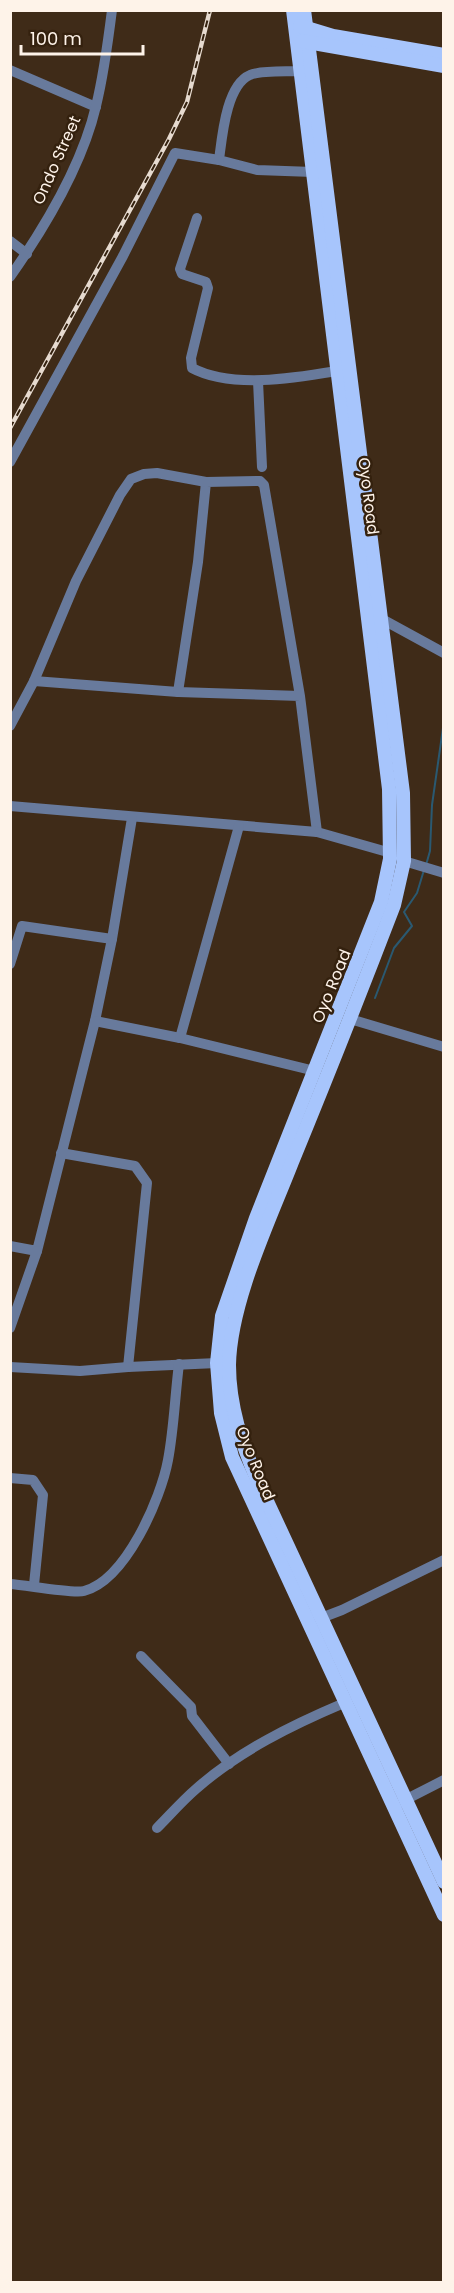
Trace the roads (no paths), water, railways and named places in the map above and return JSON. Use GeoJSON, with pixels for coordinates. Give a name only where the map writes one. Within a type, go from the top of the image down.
{"type":"FeatureCollection","features":[{"type":"Feature","properties":{"kind":"main road","name":"Oyo Road"},"geometry":{"type":"LineString","coordinates":[[304,10],[298,21],[307,73],[346,395],[389,789],[391,853],[378,910],[256,1218],[226,1303],[217,1363],[221,1413],[232,1457],[344,1702],[444,1882]]}},
{"type":"Feature","properties":{"kind":"main road"},"geometry":{"type":"LineString","coordinates":[[298,21],[333,36],[419,57],[444,66]]}},
{"type":"Feature","properties":{"kind":"main road"},"geometry":{"type":"LineString","coordinates":[[303,42],[334,48],[419,57],[444,55]]}},
{"type":"Feature","properties":{"kind":"main road"},"geometry":{"type":"LineString","coordinates":[[307,73],[334,48]]}},
{"type":"Feature","properties":{"kind":"main road","name":"Oyo Road"},"geometry":{"type":"LineString","coordinates":[[307,73],[313,172],[337,371],[346,395],[380,618],[403,793],[404,861],[394,905],[257,1252],[234,1324],[229,1363],[233,1409],[246,1452],[321,1618],[400,1803],[444,1916]]}},
{"type":"Feature","properties":{"kind":"street","name":"Ondo Street"},"geometry":{"type":"LineString","coordinates":[[10,277],[27,254],[82,147],[96,107],[112,10]]}},
{"type":"Feature","properties":{"kind":"street"},"geometry":{"type":"LineString","coordinates":[[10,70],[96,107]]}},
{"type":"Feature","properties":{"kind":"street"},"geometry":{"type":"LineString","coordinates":[[219,160],[227,108],[246,77],[255,73],[307,73]]}},
{"type":"Feature","properties":{"kind":"street"},"geometry":{"type":"LineString","coordinates":[[10,462],[123,256],[175,153],[219,160],[257,170],[313,172]]}},
{"type":"Feature","properties":{"kind":"street"},"geometry":{"type":"LineString","coordinates":[[197,218],[180,269],[182,274],[206,282],[208,288],[190,365],[195,370],[206,373],[258,381],[337,371]]}},
{"type":"Feature","properties":{"kind":"street"},"geometry":{"type":"LineString","coordinates":[[10,241],[27,254]]}},
{"type":"Feature","properties":{"kind":"street"},"geometry":{"type":"LineString","coordinates":[[258,381],[262,467]]}},
{"type":"Feature","properties":{"kind":"street"},"geometry":{"type":"LineString","coordinates":[[10,726],[14,706],[34,681],[75,581],[120,495],[131,479],[144,474],[157,473],[206,482],[260,481],[264,485],[300,696],[317,832]]}},
{"type":"Feature","properties":{"kind":"street"},"geometry":{"type":"LineString","coordinates":[[178,692],[198,562],[206,482]]}},
{"type":"Feature","properties":{"kind":"street"},"geometry":{"type":"LineString","coordinates":[[380,618],[444,653]]}},
{"type":"Feature","properties":{"kind":"street"},"geometry":{"type":"LineString","coordinates":[[34,681],[178,692],[300,696]]}},
{"type":"Feature","properties":{"kind":"street"},"geometry":{"type":"LineString","coordinates":[[10,806],[317,832],[391,853]]}},
{"type":"Feature","properties":{"kind":"street"},"geometry":{"type":"LineString","coordinates":[[10,1328],[37,1251],[95,1021],[112,939],[132,818]]}},
{"type":"Feature","properties":{"kind":"street"},"geometry":{"type":"LineString","coordinates":[[180,1038],[239,826]]}},
{"type":"Feature","properties":{"kind":"street"},"geometry":{"type":"LineString","coordinates":[[404,861],[444,873]]}},
{"type":"Feature","properties":{"kind":"street"},"geometry":{"type":"LineString","coordinates":[[10,964],[16,925],[112,939]]}},
{"type":"Feature","properties":{"kind":"street"},"geometry":{"type":"LineString","coordinates":[[350,1018],[444,1047]]}},
{"type":"Feature","properties":{"kind":"street"},"geometry":{"type":"LineString","coordinates":[[95,1021],[180,1038],[315,1071]]}},
{"type":"Feature","properties":{"kind":"street"},"geometry":{"type":"LineString","coordinates":[[61,1153],[135,1166],[147,1183],[129,1367]]}},
{"type":"Feature","properties":{"kind":"street"},"geometry":{"type":"LineString","coordinates":[[10,1246],[37,1251]]}},
{"type":"Feature","properties":{"kind":"street"},"geometry":{"type":"LineString","coordinates":[[10,1367],[80,1371],[217,1363]]}},
{"type":"Feature","properties":{"kind":"street"},"geometry":{"type":"LineString","coordinates":[[10,1584],[83,1591],[107,1578],[129,1554],[161,1487],[168,1459],[179,1364]]}},
{"type":"Feature","properties":{"kind":"street"},"geometry":{"type":"LineString","coordinates":[[10,1478],[33,1480],[43,1495],[34,1585]]}},
{"type":"Feature","properties":{"kind":"street"},"geometry":{"type":"LineString","coordinates":[[321,1618],[444,1560]]}},
{"type":"Feature","properties":{"kind":"street"},"geometry":{"type":"LineString","coordinates":[[141,1656],[191,1707],[192,1716],[229,1764]]}},
{"type":"Feature","properties":{"kind":"street"},"geometry":{"type":"LineString","coordinates":[[157,1828],[196,1789],[229,1764],[291,1725],[344,1702]]}},
{"type":"Feature","properties":{"kind":"street"},"geometry":{"type":"LineString","coordinates":[[400,1803],[444,1780]]}},
{"type":"Feature","properties":{"kind":"waterway"},"geometry":{"type":"LineString","coordinates":[[426,865],[430,851],[432,805],[444,721]]}},
{"type":"Feature","properties":{"kind":"waterway"},"geometry":{"type":"LineString","coordinates":[[375,998],[394,948],[412,926],[404,912],[417,893],[424,870]]}},
{"type":"Feature","properties":{"kind":"railway"},"geometry":{"type":"LineString","coordinates":[[10,428],[169,139],[187,102],[210,10]]}}]}
